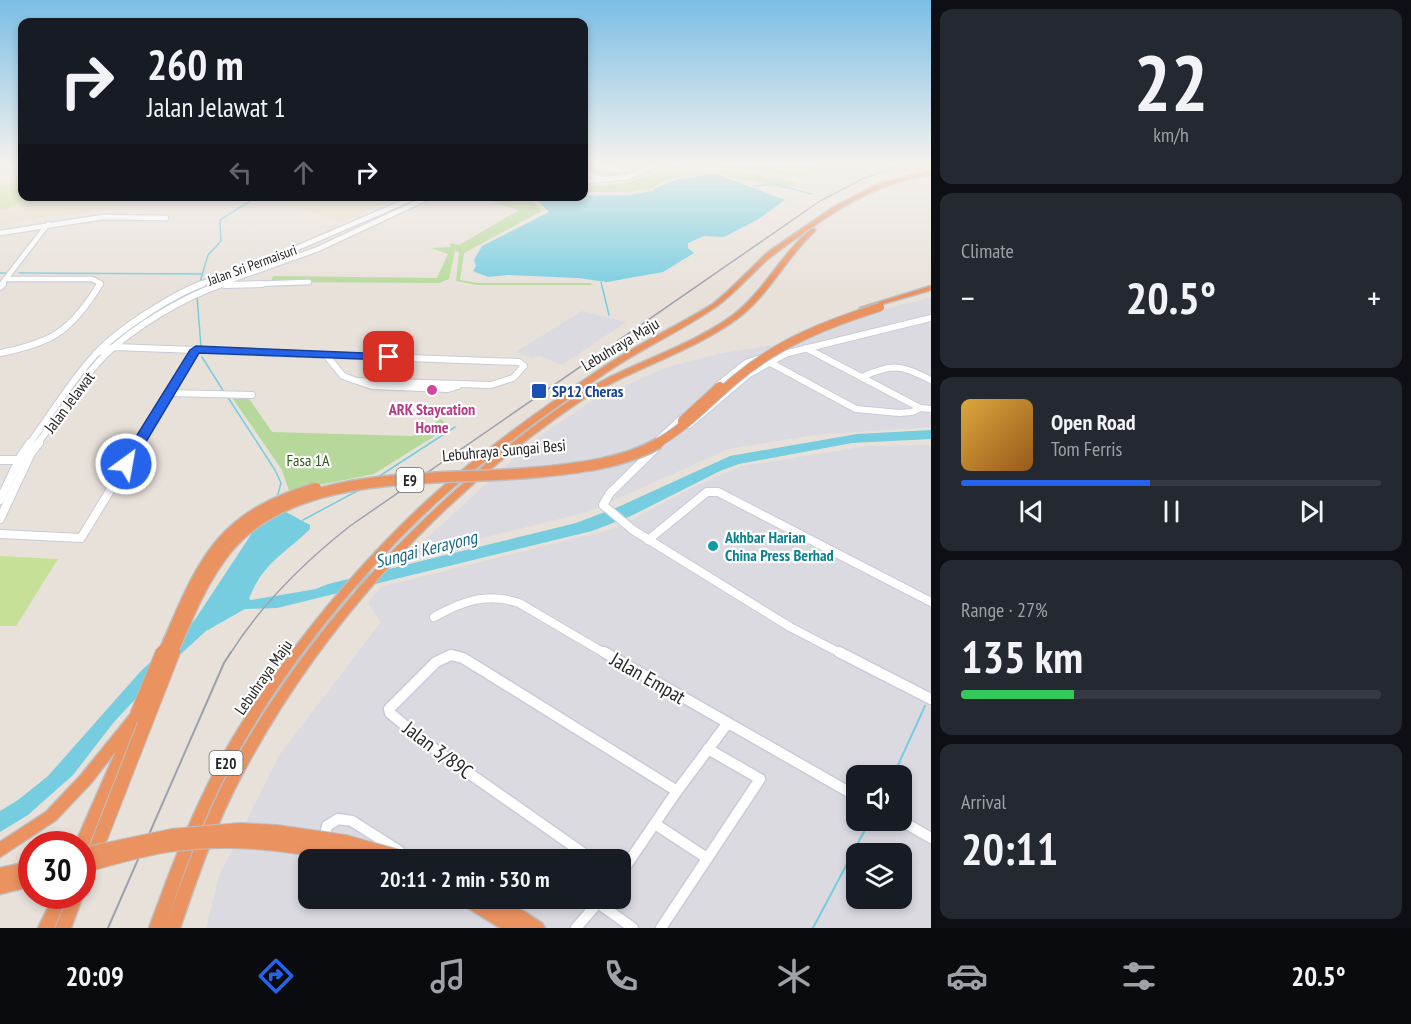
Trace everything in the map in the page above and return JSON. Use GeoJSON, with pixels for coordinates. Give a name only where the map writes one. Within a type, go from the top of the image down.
{"type":"FeatureCollection","features":[{"type":"Feature","properties":{"kind":"highway","name":"Lebuhraya Maju"},"geometry":{"type":"LineString","coordinates":[[157,928],[201,816],[226,764],[272,691],[383,552],[434,500],[484,458],[604,370],[640,348],[682,327],[734,292],[760,263],[837,206]]}},
{"type":"Feature","properties":{"kind":"highway","name":"Lebuhraya Maju"},"geometry":{"type":"LineString","coordinates":[[172,928],[205,836],[232,777],[333,617],[395,551],[492,462],[577,400],[630,370],[708,335],[739,314],[756,300],[787,255],[819,226],[849,206]]}},
{"type":"Feature","properties":{"kind":"highway","name":"Lebuhraya Sungai Besi"},"geometry":{"type":"LineString","coordinates":[[96,848],[171,658],[205,579],[225,549],[269,513],[293,501],[328,489],[584,467],[632,455],[670,437],[697,417],[753,365],[791,342],[838,321],[931,292]]}},
{"type":"Feature","properties":{"kind":"highway","name":"Lebuhraya Sungai Besi"},"geometry":{"type":"LineString","coordinates":[[0,849],[51,816],[86,779],[137,715],[160,657],[209,557],[229,534],[268,506],[299,492],[334,483],[564,464],[631,450],[670,430],[744,366],[795,337],[842,315],[931,292]]}},
{"type":"Feature","properties":{"kind":"highway"},"geometry":{"type":"LineString","coordinates":[[88,831],[137,715]]}},
{"type":"Feature","properties":{"kind":"highway"},"geometry":{"type":"LineString","coordinates":[[96,851],[140,840],[229,830],[288,833],[376,849]]}},
{"type":"Feature","properties":{"kind":"highway"},"geometry":{"type":"LineString","coordinates":[[96,863],[167,846],[224,840],[262,841],[305,849]]}},
{"type":"Feature","properties":{"kind":"highway"},"geometry":{"type":"LineString","coordinates":[[0,875],[18,871]]}},
{"type":"Feature","properties":{"kind":"highway"},"geometry":{"type":"LineString","coordinates":[[0,887],[18,882]]}},
{"type":"Feature","properties":{"kind":"highway"},"geometry":{"type":"LineString","coordinates":[[46,928],[55,909]]}},
{"type":"Feature","properties":{"kind":"highway"},"geometry":{"type":"LineString","coordinates":[[63,928],[71,909]]}},
{"type":"Feature","properties":{"kind":"highway"},"geometry":{"type":"LineString","coordinates":[[483,909],[514,928]]}},
{"type":"Feature","properties":{"kind":"highway"},"geometry":{"type":"LineString","coordinates":[[507,909],[537,928]]}},
{"type":"Feature","properties":{"kind":"street","name":"Jalan Sri Permaisuri"},"geometry":{"type":"LineString","coordinates":[[113,344],[149,313],[188,289],[290,251],[394,206]]}},
{"type":"Feature","properties":{"kind":"street","name":"Jalan Sri Permaisuri"},"geometry":{"type":"LineString","coordinates":[[113,344],[204,290],[318,249],[410,206]]}},
{"type":"Feature","properties":{"kind":"street"},"geometry":{"type":"LineString","coordinates":[[0,233],[103,217],[166,218]]}},
{"type":"Feature","properties":{"kind":"street"},"geometry":{"type":"LineString","coordinates":[[0,287],[48,224]]}},
{"type":"Feature","properties":{"kind":"street"},"geometry":{"type":"LineString","coordinates":[[345,228],[346,232],[356,232]]}},
{"type":"Feature","properties":{"kind":"street"},"geometry":{"type":"LineString","coordinates":[[0,353],[44,344],[58,337],[70,325],[99,283],[92,279],[7,279]]}},
{"type":"Feature","properties":{"kind":"street"},"geometry":{"type":"LineString","coordinates":[[217,285],[309,282]]}},
{"type":"Feature","properties":{"kind":"street"},"geometry":{"type":"LineString","coordinates":[[149,313],[159,316]]}},
{"type":"Feature","properties":{"kind":"street"},"geometry":{"type":"LineString","coordinates":[[651,452],[657,440],[733,371],[759,357],[787,353],[931,318]]}},
{"type":"Feature","properties":{"kind":"street"},"geometry":{"type":"LineString","coordinates":[[113,344],[196,350],[325,354],[519,362],[524,366],[513,378],[491,385],[459,384],[448,389],[372,387],[339,374],[325,354]]}},
{"type":"Feature","properties":{"kind":"street","name":"Jalan Jelawat"},"geometry":{"type":"LineString","coordinates":[[22,460],[96,353],[113,344]]}},
{"type":"Feature","properties":{"kind":"street","name":"Jalan Jelawat"},"geometry":{"type":"LineString","coordinates":[[22,460],[113,344]]}},
{"type":"Feature","properties":{"kind":"street"},"geometry":{"type":"LineString","coordinates":[[806,348],[920,408],[931,409]]}},
{"type":"Feature","properties":{"kind":"street"},"geometry":{"type":"LineString","coordinates":[[0,534],[81,538],[196,350]]}},
{"type":"Feature","properties":{"kind":"street"},"geometry":{"type":"LineString","coordinates":[[787,353],[744,378],[708,411],[651,452],[604,499],[603,505],[648,540],[806,637],[931,699]]}},
{"type":"Feature","properties":{"kind":"street"},"geometry":{"type":"LineString","coordinates":[[333,363],[345,355]]}},
{"type":"Feature","properties":{"kind":"street"},"geometry":{"type":"LineString","coordinates":[[769,362],[856,409],[912,412],[920,408]]}},
{"type":"Feature","properties":{"kind":"street"},"geometry":{"type":"LineString","coordinates":[[862,377],[890,364],[896,364],[931,380]]}},
{"type":"Feature","properties":{"kind":"street"},"geometry":{"type":"LineString","coordinates":[[170,393],[252,395]]}},
{"type":"Feature","properties":{"kind":"street"},"geometry":{"type":"LineString","coordinates":[[0,460],[22,460]]}},
{"type":"Feature","properties":{"kind":"street"},"geometry":{"type":"LineString","coordinates":[[0,500],[22,460]]}},
{"type":"Feature","properties":{"kind":"street"},"geometry":{"type":"LineString","coordinates":[[0,519],[22,460]]}},
{"type":"Feature","properties":{"kind":"street"},"geometry":{"type":"LineString","coordinates":[[648,540],[707,492],[718,492],[931,602]]}},
{"type":"Feature","properties":{"kind":"street","name":"Jalan Empat"},"geometry":{"type":"LineString","coordinates":[[434,616],[453,605],[479,596],[506,597],[846,790]]}},
{"type":"Feature","properties":{"kind":"street","name":"Jalan 3/89C"},"geometry":{"type":"LineString","coordinates":[[577,849],[426,743],[390,713],[390,709],[436,662],[451,655],[463,658],[677,791]]}},
{"type":"Feature","properties":{"kind":"street"},"geometry":{"type":"LineString","coordinates":[[631,859],[727,724]]}},
{"type":"Feature","properties":{"kind":"street"},"geometry":{"type":"LineString","coordinates":[[661,928],[760,779],[708,749]]}},
{"type":"Feature","properties":{"kind":"street"},"geometry":{"type":"LineString","coordinates":[[328,849],[324,838],[327,826],[338,819],[352,821],[393,849]]}},
{"type":"Feature","properties":{"kind":"street"},"geometry":{"type":"LineString","coordinates":[[655,824],[707,858]]}},
{"type":"Feature","properties":{"kind":"street"},"geometry":{"type":"LineString","coordinates":[[912,827],[931,838]]}},
{"type":"Feature","properties":{"kind":"street"},"geometry":{"type":"LineString","coordinates":[[476,909],[509,928]]}},
{"type":"Feature","properties":{"kind":"street"},"geometry":{"type":"LineString","coordinates":[[514,909],[544,928]]}},
{"type":"Feature","properties":{"kind":"street"},"geometry":{"type":"LineString","coordinates":[[576,928],[593,909]]}},
{"type":"Feature","properties":{"kind":"street"},"geometry":{"type":"LineString","coordinates":[[610,909],[633,928]]}},
{"type":"Feature","properties":{"kind":"shaded area"},"geometry":{"type":"Polygon","coordinates":[[[0,206],[116,206],[106,211],[37,218],[0,226],[0,206]]]}},
{"type":"Feature","properties":{"kind":"shaded area"},"geometry":{"type":"Polygon","coordinates":[[[291,206],[378,206],[340,222],[291,206]]]}},
{"type":"Feature","properties":{"kind":"shaded area"},"geometry":{"type":"Polygon","coordinates":[[[931,297],[931,427],[815,435],[728,449],[588,512],[406,557],[533,441],[593,400],[667,367],[722,353],[796,342],[864,315],[931,297]]]}},
{"type":"Feature","properties":{"kind":"shaded area"},"geometry":{"type":"Polygon","coordinates":[[[582,311],[626,322],[562,365],[539,356],[533,358],[516,352],[582,311]]]}},
{"type":"Feature","properties":{"kind":"shaded area"},"geometry":{"type":"Polygon","coordinates":[[[931,445],[931,928],[206,928],[219,876],[280,754],[381,622],[368,603],[381,587],[616,528],[695,486],[742,466],[868,446],[931,445]]]}},
{"type":"Feature","properties":{"kind":"green space"},"geometry":{"type":"Polygon","coordinates":[[[0,206],[12,206],[4,210],[0,209],[0,206]]]}},
{"type":"Feature","properties":{"kind":"green space"},"geometry":{"type":"Polygon","coordinates":[[[507,206],[538,206],[542,211],[464,253],[460,280],[478,283],[590,283],[593,285],[477,285],[456,281],[459,252],[455,251],[449,279],[439,283],[271,282],[273,276],[437,278],[448,254],[431,248],[450,247],[451,243],[459,245],[519,210],[507,206]]]}},
{"type":"Feature","properties":{"kind":"green space","name":"Fasa 1A"},"geometry":{"type":"Polygon","coordinates":[[[248,397],[272,432],[412,436],[441,419],[449,427],[374,474],[289,491],[282,470],[233,399],[248,397]]]}},
{"type":"Feature","properties":{"kind":"green space"},"geometry":{"type":"Polygon","coordinates":[[[0,556],[58,559],[16,626],[0,626],[0,556]]]}},
{"type":"Feature","properties":{"kind":"water"},"geometry":{"type":"Polygon","coordinates":[[[543,206],[776,206],[757,220],[724,237],[704,236],[688,243],[688,248],[694,253],[663,272],[607,282],[578,278],[508,275],[488,277],[473,271],[476,266],[474,260],[482,246],[549,212],[543,206]]]}},
{"type":"Feature","properties":{"kind":"water"},"geometry":{"type":"Polygon","coordinates":[[[931,430],[931,439],[852,443],[739,464],[720,471],[631,516],[592,531],[277,608],[245,609],[206,631],[160,673],[114,722],[73,775],[28,815],[0,832],[0,811],[48,776],[140,672],[194,621],[256,527],[284,511],[310,525],[310,529],[268,567],[255,586],[249,599],[251,600],[316,589],[328,584],[576,523],[618,507],[730,456],[857,434],[931,430]]]}},
{"type":"Feature","properties":{"kind":"waterway"},"geometry":{"type":"LineString","coordinates":[[200,282],[208,255],[221,241],[220,220],[242,206]]}},
{"type":"Feature","properties":{"kind":"waterway"},"geometry":{"type":"LineString","coordinates":[[0,273],[8,273]]}},
{"type":"Feature","properties":{"kind":"waterway"},"geometry":{"type":"LineString","coordinates":[[19,273],[201,274]]}},
{"type":"Feature","properties":{"kind":"waterway"},"geometry":{"type":"LineString","coordinates":[[601,282],[609,315]]}},
{"type":"Feature","properties":{"kind":"waterway"},"geometry":{"type":"LineString","coordinates":[[197,296],[201,347]]}},
{"type":"Feature","properties":{"kind":"waterway"},"geometry":{"type":"LineString","coordinates":[[202,357],[224,392]]}},
{"type":"Feature","properties":{"kind":"waterway"},"geometry":{"type":"LineString","coordinates":[[227,396],[275,470],[281,483],[277,498]]}},
{"type":"Feature","properties":{"kind":"waterway"},"geometry":{"type":"LineString","coordinates":[[378,477],[455,427]]}},
{"type":"Feature","properties":{"kind":"waterway"},"geometry":{"type":"LineString","coordinates":[[303,520],[359,490]]}},
{"type":"Feature","properties":{"kind":"waterway"},"geometry":{"type":"LineString","coordinates":[[898,765],[925,706]]}},
{"type":"Feature","properties":{"kind":"waterway"},"geometry":{"type":"LineString","coordinates":[[813,928],[864,831]]}},
{"type":"Feature","properties":{"kind":"tram line"},"geometry":{"type":"LineString","coordinates":[[230,654],[242,635],[284,585],[350,526],[812,206]]}},
{"type":"Feature","properties":{"kind":"tram line"},"geometry":{"type":"LineString","coordinates":[[108,928],[224,663],[231,652]]}},
{"type":"Feature","properties":{"kind":"place","name":"ARK Staycation Home"},"geometry":{"type":"Point","coordinates":[432,390]}},
{"type":"Feature","properties":{"kind":"place","name":"SP12 Cheras"},"geometry":{"type":"Point","coordinates":[539,391]}},
{"type":"Feature","properties":{"kind":"place","name":"Akhbar Harian China Press Berhad"},"geometry":{"type":"Point","coordinates":[713,546]}},
{"type":"Feature","properties":{"kind":"route"},"geometry":{"type":"LineString","coordinates":[[126,464],[196,350],[389,357]]}},
{"type":"Feature","properties":{"kind":"water label","name":"Sungai Kerayong"},"geometry":{"type":"Point","coordinates":[426,549]}}]}
